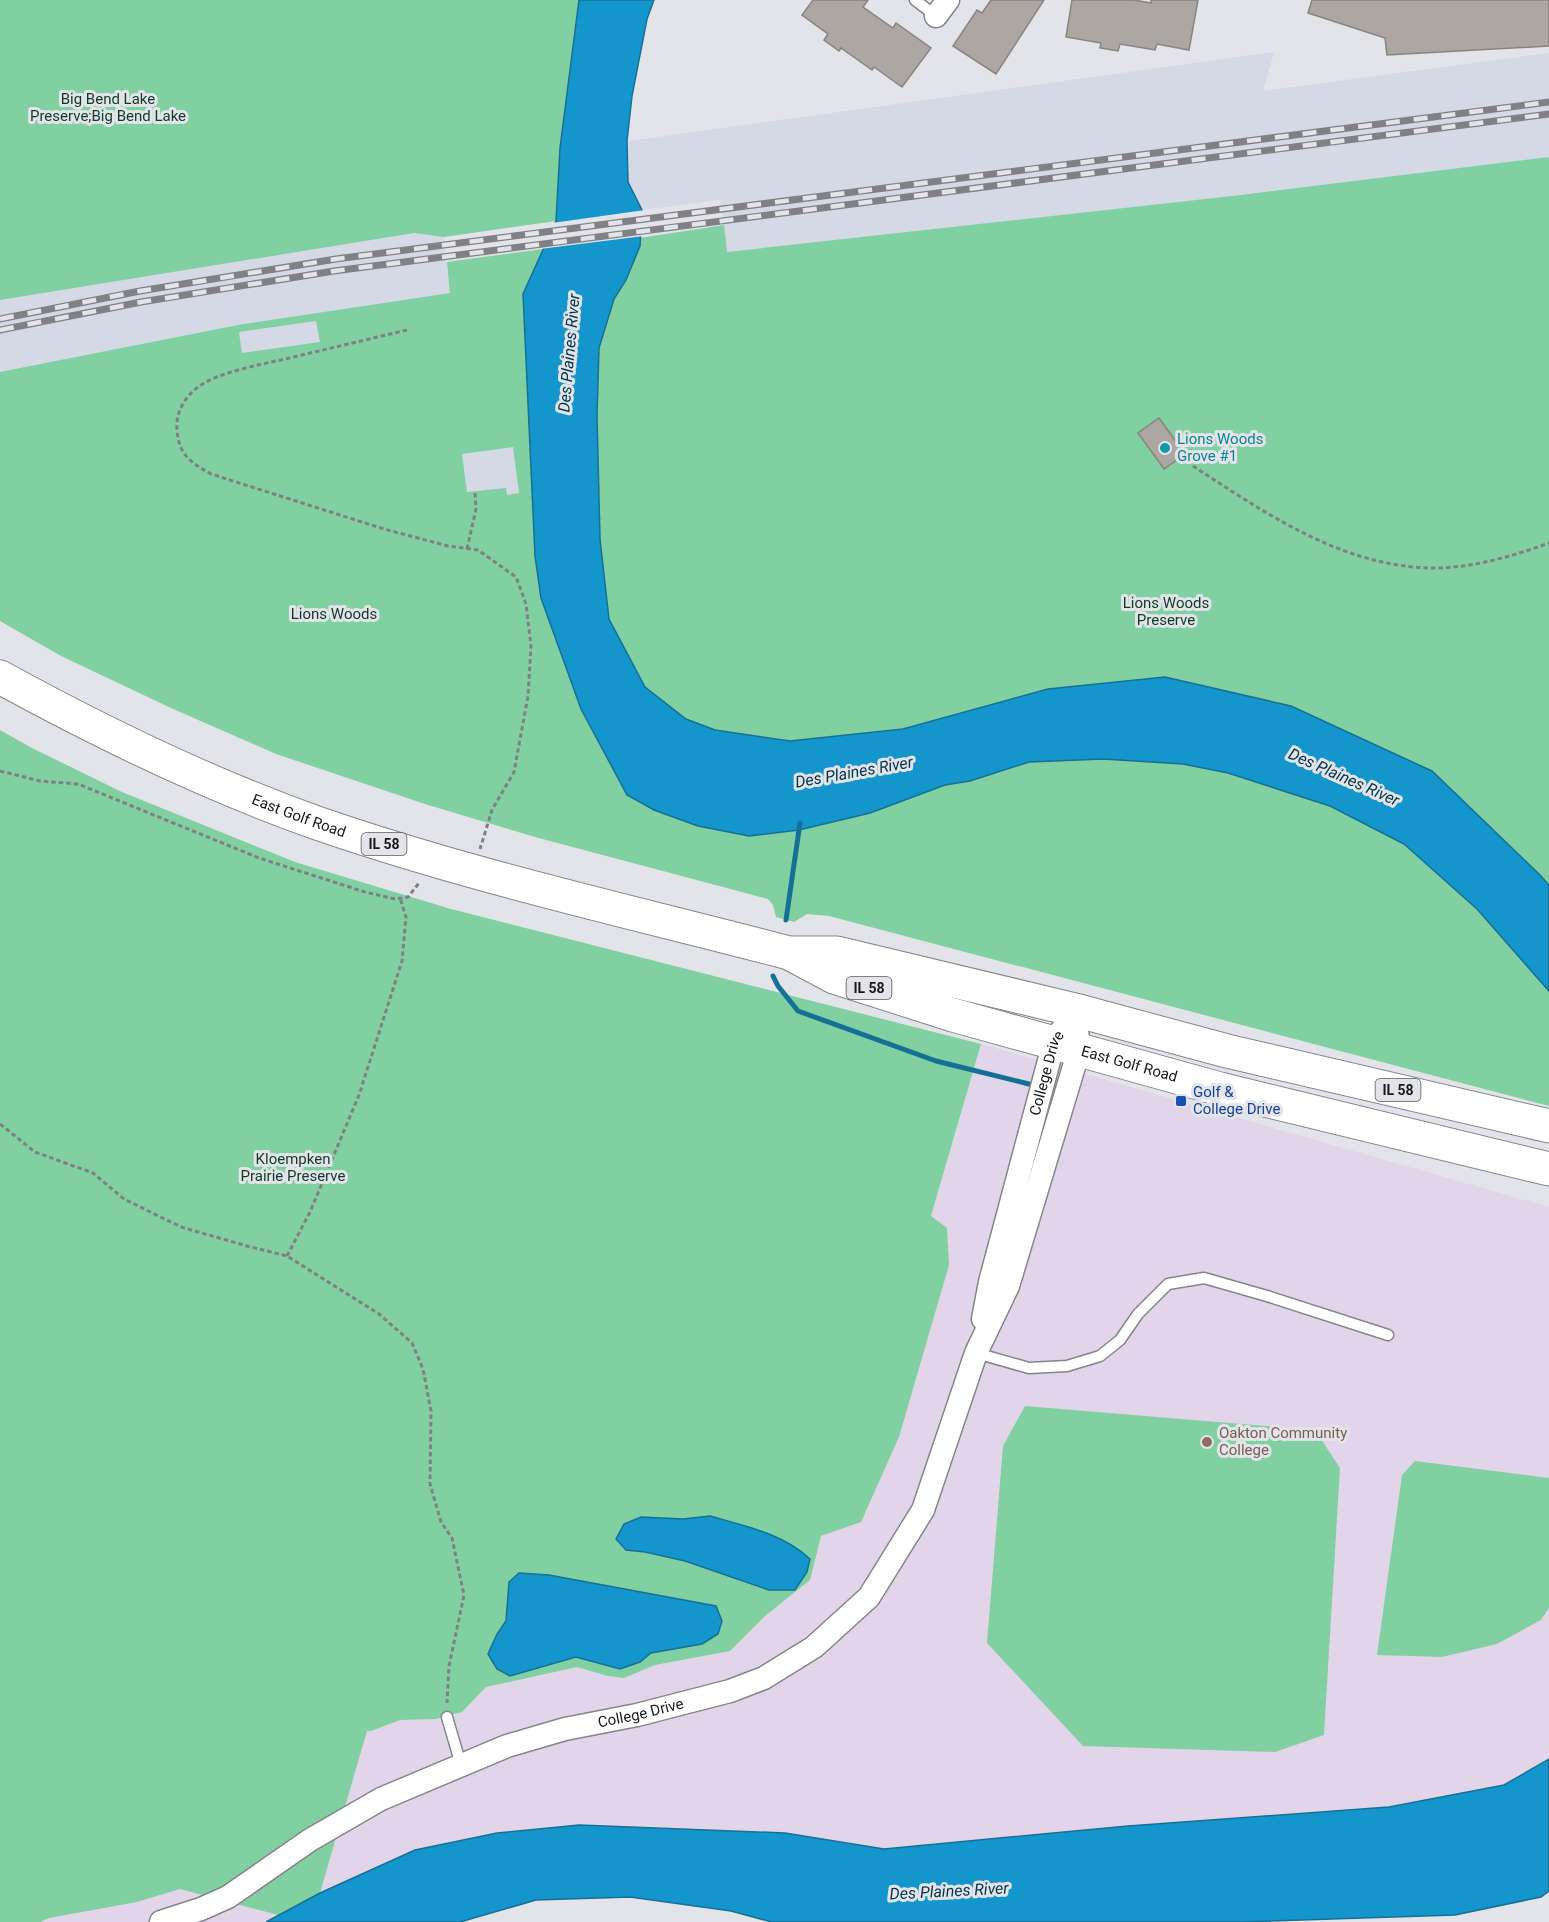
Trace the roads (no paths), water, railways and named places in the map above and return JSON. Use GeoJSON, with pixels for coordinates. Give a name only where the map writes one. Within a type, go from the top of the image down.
{"type":"FeatureCollection","features":[{"type":"Feature","properties":{"kind":"main road","name":"East Golf Road"},"geometry":{"type":"LineString","coordinates":[[0,677],[80,721],[195,775],[316,822],[437,860],[789,953],[834,977],[953,1015],[1220,1089],[1455,1145],[1549,1170]]}},
{"type":"Feature","properties":{"kind":"main road","name":"East Golf Road"},"geometry":{"type":"LineString","coordinates":[[789,953],[837,953],[1075,1010],[1227,1051],[1548,1125]]}},
{"type":"Feature","properties":{"kind":"street","name":"College Drive"},"geometry":{"type":"LineString","coordinates":[[161,1922],[201,1909],[228,1897],[310,1840],[381,1799],[507,1746],[565,1729],[637,1715],[730,1690],[764,1678],[814,1647],[869,1598],[923,1510],[976,1353],[990,1282],[1066,1046],[1075,1010]]}},
{"type":"Feature","properties":{"kind":"lane"},"geometry":{"type":"LineString","coordinates":[[915,0],[942,8]]}},
{"type":"Feature","properties":{"kind":"lane"},"geometry":{"type":"LineString","coordinates":[[976,1353],[1029,1368],[1067,1366],[1100,1356],[1120,1340],[1138,1314],[1168,1284],[1204,1278],[1388,1335]]}},
{"type":"Feature","properties":{"kind":"lane"},"geometry":{"type":"LineString","coordinates":[[447,1717],[461,1765]]}},
{"type":"Feature","properties":{"kind":"water","name":"Des Plaines River"},"geometry":{"type":"Polygon","coordinates":[[[579,0],[654,0],[647,19],[632,96],[627,141],[628,182],[642,210],[640,246],[626,280],[614,299],[599,348],[597,416],[600,539],[609,619],[645,687],[686,719],[715,730],[790,741],[903,729],[1048,689],[1165,677],[1291,706],[1432,771],[1540,875],[1549,885],[1549,991],[1477,909],[1404,844],[1330,806],[1228,773],[1183,764],[1103,759],[1029,762],[970,781],[945,785],[870,813],[799,830],[749,836],[698,826],[654,810],[627,795],[581,709],[541,598],[535,556],[523,294],[556,221],[560,148],[579,0]]]}},
{"type":"Feature","properties":{"kind":"water"},"geometry":{"type":"Polygon","coordinates":[[[710,1516],[750,1527],[800,1550],[810,1559],[807,1572],[795,1590],[769,1590],[685,1561],[626,1550],[616,1539],[624,1524],[641,1517],[683,1519],[710,1516]]]}},
{"type":"Feature","properties":{"kind":"water"},"geometry":{"type":"Polygon","coordinates":[[[519,1573],[549,1575],[716,1606],[722,1621],[718,1634],[702,1644],[651,1653],[640,1662],[620,1669],[576,1657],[510,1676],[497,1669],[488,1654],[506,1621],[509,1582],[519,1573]]]}},
{"type":"Feature","properties":{"kind":"water","name":"Des Plaines River"},"geometry":{"type":"Polygon","coordinates":[[[1549,1759],[1549,1891],[1541,1897],[1455,1915],[1243,1922],[772,1922],[731,1911],[630,1897],[536,1900],[460,1922],[266,1922],[320,1893],[415,1850],[497,1833],[579,1825],[785,1833],[884,1849],[1128,1826],[1389,1807],[1504,1785],[1549,1759]]]}},
{"type":"Feature","properties":{"kind":"waterway"},"geometry":{"type":"LineString","coordinates":[[786,920],[800,823]]}},
{"type":"Feature","properties":{"kind":"waterway"},"geometry":{"type":"LineString","coordinates":[[773,976],[798,1011],[936,1061],[1029,1084]]}},
{"type":"Feature","properties":{"kind":"railway"},"geometry":{"type":"LineString","coordinates":[[0,319],[140,291],[336,259],[1549,102]]}},
{"type":"Feature","properties":{"kind":"railway"},"geometry":{"type":"LineString","coordinates":[[0,330],[141,302],[334,271],[1549,114]]}},
{"type":"Feature","properties":{"kind":"place","name":"Lions Woods Grove #1"},"geometry":{"type":"Point","coordinates":[1165,448]}},
{"type":"Feature","properties":{"kind":"place","name":"Golf & College Drive"},"geometry":{"type":"Point","coordinates":[1181,1101]}},
{"type":"Feature","properties":{"kind":"place","name":"Oakton Community College"},"geometry":{"type":"Point","coordinates":[1207,1442]}},
{"type":"Feature","properties":{"kind":"park label","name":"Big Bend Lake Preserve;Big Bend Lake"},"geometry":{"type":"Point","coordinates":[108,108]}},
{"type":"Feature","properties":{"kind":"park label","name":"Lions Woods Preserve"},"geometry":{"type":"Point","coordinates":[1166,612]}},
{"type":"Feature","properties":{"kind":"park label","name":"Lions Woods"},"geometry":{"type":"Point","coordinates":[334,614]}},
{"type":"Feature","properties":{"kind":"park label","name":"Kloempken Prairie Preserve"},"geometry":{"type":"Point","coordinates":[293,1168]}}]}
